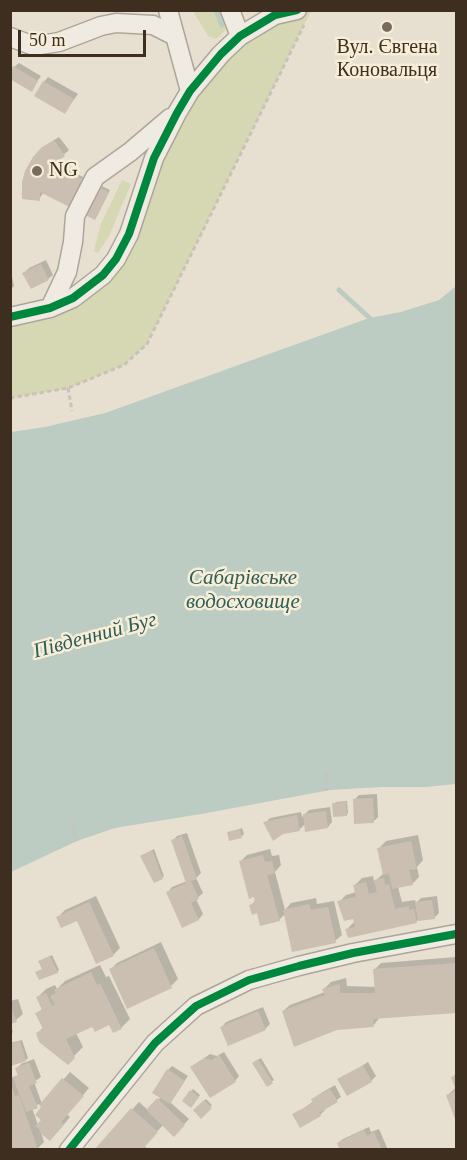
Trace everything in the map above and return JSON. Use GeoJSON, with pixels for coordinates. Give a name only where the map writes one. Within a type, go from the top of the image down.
{"type":"FeatureCollection","features":[{"type":"Feature","properties":{"kind":"street"},"geometry":{"type":"LineString","coordinates":[[168,10],[190,91]]}},
{"type":"Feature","properties":{"kind":"street"},"geometry":{"type":"LineString","coordinates":[[230,10],[240,36]]}},
{"type":"Feature","properties":{"kind":"street"},"geometry":{"type":"LineString","coordinates":[[10,317],[50,308],[73,298],[103,275],[116,259],[129,234],[154,158],[190,91],[221,54],[240,36],[275,15],[301,16]]}},
{"type":"Feature","properties":{"kind":"street"},"geometry":{"type":"LineString","coordinates":[[10,37],[34,46],[59,42],[101,26],[116,23],[153,25],[175,36]]}},
{"type":"Feature","properties":{"kind":"street"},"geometry":{"type":"LineString","coordinates":[[50,308],[67,272],[74,242],[75,216],[95,177],[130,152],[177,112]]}},
{"type":"Feature","properties":{"kind":"street"},"geometry":{"type":"LineString","coordinates":[[69,1149],[155,1043],[196,1006],[249,980],[299,966],[353,953],[456,934]]}},
{"type":"Feature","properties":{"kind":"path"},"geometry":{"type":"LineString","coordinates":[[10,398],[68,388],[124,365],[147,344],[301,16]]}},
{"type":"Feature","properties":{"kind":"path"},"geometry":{"type":"LineString","coordinates":[[68,388],[72,411]]}},
{"type":"Feature","properties":{"kind":"path"},"geometry":{"type":"LineString","coordinates":[[326,773],[326,791]]}},
{"type":"Feature","properties":{"kind":"path"},"geometry":{"type":"LineString","coordinates":[[72,824],[77,841]]}},
{"type":"Feature","properties":{"kind":"green space"},"geometry":{"type":"Polygon","coordinates":[[[193,11],[230,11],[235,22],[216,39],[208,36],[193,11]]]}},
{"type":"Feature","properties":{"kind":"green space"},"geometry":{"type":"Polygon","coordinates":[[[296,11],[311,11],[147,344],[124,365],[68,388],[11,398],[11,317],[103,275],[154,158],[221,54],[296,11]]]}},
{"type":"Feature","properties":{"kind":"green space"},"geometry":{"type":"Polygon","coordinates":[[[122,180],[131,184],[109,236],[98,253],[94,251],[100,226],[122,180]]]}},
{"type":"Feature","properties":{"kind":"water","name":"Сабарівське водосховище"},"geometry":{"type":"Polygon","coordinates":[[[456,286],[456,784],[330,790],[115,828],[77,841],[11,872],[11,432],[45,427],[105,413],[369,318],[401,312],[439,300],[456,286]]]}},
{"type":"Feature","properties":{"kind":"building"},"geometry":{"type":"Polygon","coordinates":[[[13,66],[38,81],[32,92],[10,79],[13,66]]]}},
{"type":"Feature","properties":{"kind":"building"},"geometry":{"type":"Polygon","coordinates":[[[43,81],[74,99],[65,114],[34,96],[43,81]]]}},
{"type":"Feature","properties":{"kind":"building"},"geometry":{"type":"Polygon","coordinates":[[[54,140],[65,156],[53,165],[109,192],[95,220],[40,192],[40,201],[22,199],[22,182],[25,171],[42,147],[54,140]]]}},
{"type":"Feature","properties":{"kind":"building"},"geometry":{"type":"Polygon","coordinates":[[[41,264],[49,280],[31,289],[22,273],[41,264]]]}},
{"type":"Feature","properties":{"kind":"building"},"geometry":{"type":"Polygon","coordinates":[[[373,798],[374,823],[354,824],[353,799],[373,798]]]}},
{"type":"Feature","properties":{"kind":"building"},"geometry":{"type":"Polygon","coordinates":[[[346,802],[347,816],[333,817],[332,803],[346,802]]]}},
{"type":"Feature","properties":{"kind":"building"},"geometry":{"type":"Polygon","coordinates":[[[326,811],[328,828],[305,832],[303,814],[326,811]]]}},
{"type":"Feature","properties":{"kind":"building"},"geometry":{"type":"Polygon","coordinates":[[[297,815],[300,831],[283,834],[273,841],[263,822],[297,815]]]}},
{"type":"Feature","properties":{"kind":"building"},"geometry":{"type":"Polygon","coordinates":[[[240,829],[242,838],[229,841],[227,832],[240,829]]]}},
{"type":"Feature","properties":{"kind":"building"},"geometry":{"type":"Polygon","coordinates":[[[182,836],[197,879],[191,881],[199,899],[191,903],[199,920],[182,928],[166,892],[186,883],[171,840],[182,836]]]}},
{"type":"Feature","properties":{"kind":"building"},"geometry":{"type":"Polygon","coordinates":[[[411,841],[417,869],[409,870],[413,885],[392,889],[389,874],[383,875],[377,848],[411,841]]]}},
{"type":"Feature","properties":{"kind":"building"},"geometry":{"type":"Polygon","coordinates":[[[152,850],[163,879],[154,883],[140,856],[152,850]]]}},
{"type":"Feature","properties":{"kind":"building"},"geometry":{"type":"Polygon","coordinates":[[[263,855],[265,862],[272,861],[275,873],[267,875],[280,921],[260,926],[257,913],[252,915],[249,905],[255,903],[254,897],[249,899],[239,861],[263,855]]]}},
{"type":"Feature","properties":{"kind":"building"},"geometry":{"type":"Polygon","coordinates":[[[384,878],[385,885],[389,884],[395,909],[409,906],[409,910],[414,909],[417,923],[348,938],[345,929],[355,927],[353,919],[344,921],[337,901],[356,897],[353,885],[366,882],[369,894],[377,892],[374,880],[384,878]]]}},
{"type":"Feature","properties":{"kind":"building"},"geometry":{"type":"Polygon","coordinates":[[[432,900],[435,919],[418,921],[415,902],[432,900]]]}},
{"type":"Feature","properties":{"kind":"building"},"geometry":{"type":"Polygon","coordinates":[[[89,902],[114,956],[96,964],[77,921],[61,928],[56,917],[89,902]]]}},
{"type":"Feature","properties":{"kind":"building"},"geometry":{"type":"Polygon","coordinates":[[[309,904],[311,910],[328,907],[336,943],[292,952],[283,910],[309,904]]]}},
{"type":"Feature","properties":{"kind":"building"},"geometry":{"type":"Polygon","coordinates":[[[154,948],[172,988],[127,1009],[109,969],[154,948]]]}},
{"type":"Feature","properties":{"kind":"building"},"geometry":{"type":"Polygon","coordinates":[[[50,956],[58,973],[39,980],[35,972],[42,969],[38,961],[50,956]]]}},
{"type":"Feature","properties":{"kind":"building"},"geometry":{"type":"Polygon","coordinates":[[[456,963],[456,1013],[373,1019],[374,1027],[337,1030],[294,1047],[282,1011],[325,995],[322,989],[340,984],[340,993],[375,993],[373,969],[456,963]]]}},
{"type":"Feature","properties":{"kind":"building"},"geometry":{"type":"Polygon","coordinates":[[[91,972],[97,985],[100,983],[122,1029],[113,1033],[109,1025],[95,1032],[92,1027],[66,1039],[75,1058],[68,1065],[39,1042],[36,1033],[43,1029],[35,1013],[42,1010],[36,997],[46,993],[52,1006],[55,1005],[50,996],[56,993],[54,990],[91,972]]]}},
{"type":"Feature","properties":{"kind":"building"},"geometry":{"type":"Polygon","coordinates":[[[10,1005],[17,1022],[10,1024],[10,1005]]]}},
{"type":"Feature","properties":{"kind":"building"},"geometry":{"type":"Polygon","coordinates":[[[258,1011],[266,1030],[228,1046],[220,1027],[258,1011]]]}},
{"type":"Feature","properties":{"kind":"building"},"geometry":{"type":"Polygon","coordinates":[[[20,1041],[26,1061],[11,1066],[10,1044],[20,1041]]]}},
{"type":"Feature","properties":{"kind":"building"},"geometry":{"type":"Polygon","coordinates":[[[219,1055],[236,1082],[210,1098],[190,1067],[204,1058],[212,1060],[219,1055]]]}},
{"type":"Feature","properties":{"kind":"building"},"geometry":{"type":"Polygon","coordinates":[[[258,1059],[273,1083],[267,1087],[252,1063],[258,1059]]]}},
{"type":"Feature","properties":{"kind":"building"},"geometry":{"type":"Polygon","coordinates":[[[29,1063],[37,1083],[29,1086],[38,1108],[26,1112],[13,1078],[18,1076],[15,1068],[29,1063]]]}},
{"type":"Feature","properties":{"kind":"building"},"geometry":{"type":"Polygon","coordinates":[[[363,1065],[372,1082],[347,1096],[337,1079],[363,1065]]]}},
{"type":"Feature","properties":{"kind":"building"},"geometry":{"type":"Polygon","coordinates":[[[167,1069],[185,1081],[170,1104],[152,1093],[167,1069]]]}},
{"type":"Feature","properties":{"kind":"building"},"geometry":{"type":"Polygon","coordinates":[[[456,1075],[456,1091],[451,1077],[456,1075]]]}},
{"type":"Feature","properties":{"kind":"building"},"geometry":{"type":"Polygon","coordinates":[[[62,1078],[84,1096],[61,1122],[64,1124],[50,1141],[35,1126],[41,1120],[35,1115],[41,1107],[39,1105],[62,1078]]]}},
{"type":"Feature","properties":{"kind":"building"},"geometry":{"type":"Polygon","coordinates":[[[11,1085],[15,1096],[19,1095],[38,1150],[10,1150],[11,1085]]]}},
{"type":"Feature","properties":{"kind":"building"},"geometry":{"type":"Polygon","coordinates":[[[330,1089],[338,1102],[319,1113],[321,1116],[300,1128],[292,1114],[313,1103],[311,1099],[330,1089]]]}},
{"type":"Feature","properties":{"kind":"building"},"geometry":{"type":"Polygon","coordinates":[[[190,1090],[199,1097],[191,1108],[182,1101],[190,1090]]]}},
{"type":"Feature","properties":{"kind":"building"},"geometry":{"type":"Polygon","coordinates":[[[456,1091],[456,1122],[446,1095],[456,1091]]]}},
{"type":"Feature","properties":{"kind":"building"},"geometry":{"type":"Polygon","coordinates":[[[157,1098],[185,1125],[174,1137],[146,1110],[157,1098]]]}},
{"type":"Feature","properties":{"kind":"building"},"geometry":{"type":"Polygon","coordinates":[[[204,1100],[212,1108],[201,1119],[193,1110],[204,1100]]]}},
{"type":"Feature","properties":{"kind":"building"},"geometry":{"type":"Polygon","coordinates":[[[131,1108],[158,1132],[142,1150],[94,1150],[131,1108]]]}},
{"type":"Feature","properties":{"kind":"building"},"geometry":{"type":"Polygon","coordinates":[[[364,1130],[367,1136],[374,1132],[382,1150],[340,1150],[337,1143],[364,1130]]]}},
{"type":"Feature","properties":{"kind":"waterway"},"geometry":{"type":"LineString","coordinates":[[216,10],[222,25]]}},
{"type":"Feature","properties":{"kind":"waterway"},"geometry":{"type":"LineString","coordinates":[[339,290],[373,321]]}},
{"type":"Feature","properties":{"kind":"cycle path"},"geometry":{"type":"LineString","coordinates":[[10,317],[50,308],[73,298],[103,275],[116,259],[129,234],[154,158],[190,91],[221,54],[240,36],[275,15],[297,10]]}},
{"type":"Feature","properties":{"kind":"cycle path"},"geometry":{"type":"LineString","coordinates":[[69,1150],[155,1043],[196,1006],[249,980],[299,966],[353,953],[456,934]]}},
{"type":"Feature","properties":{"kind":"place","name":"Вул. Євгена Коновальця"},"geometry":{"type":"Point","coordinates":[387,27]}},
{"type":"Feature","properties":{"kind":"place","name":"NG"},"geometry":{"type":"Point","coordinates":[37,171]}},
{"type":"Feature","properties":{"kind":"water label","name":"Південний Буг"},"geometry":{"type":"Point","coordinates":[95,636]}}]}
